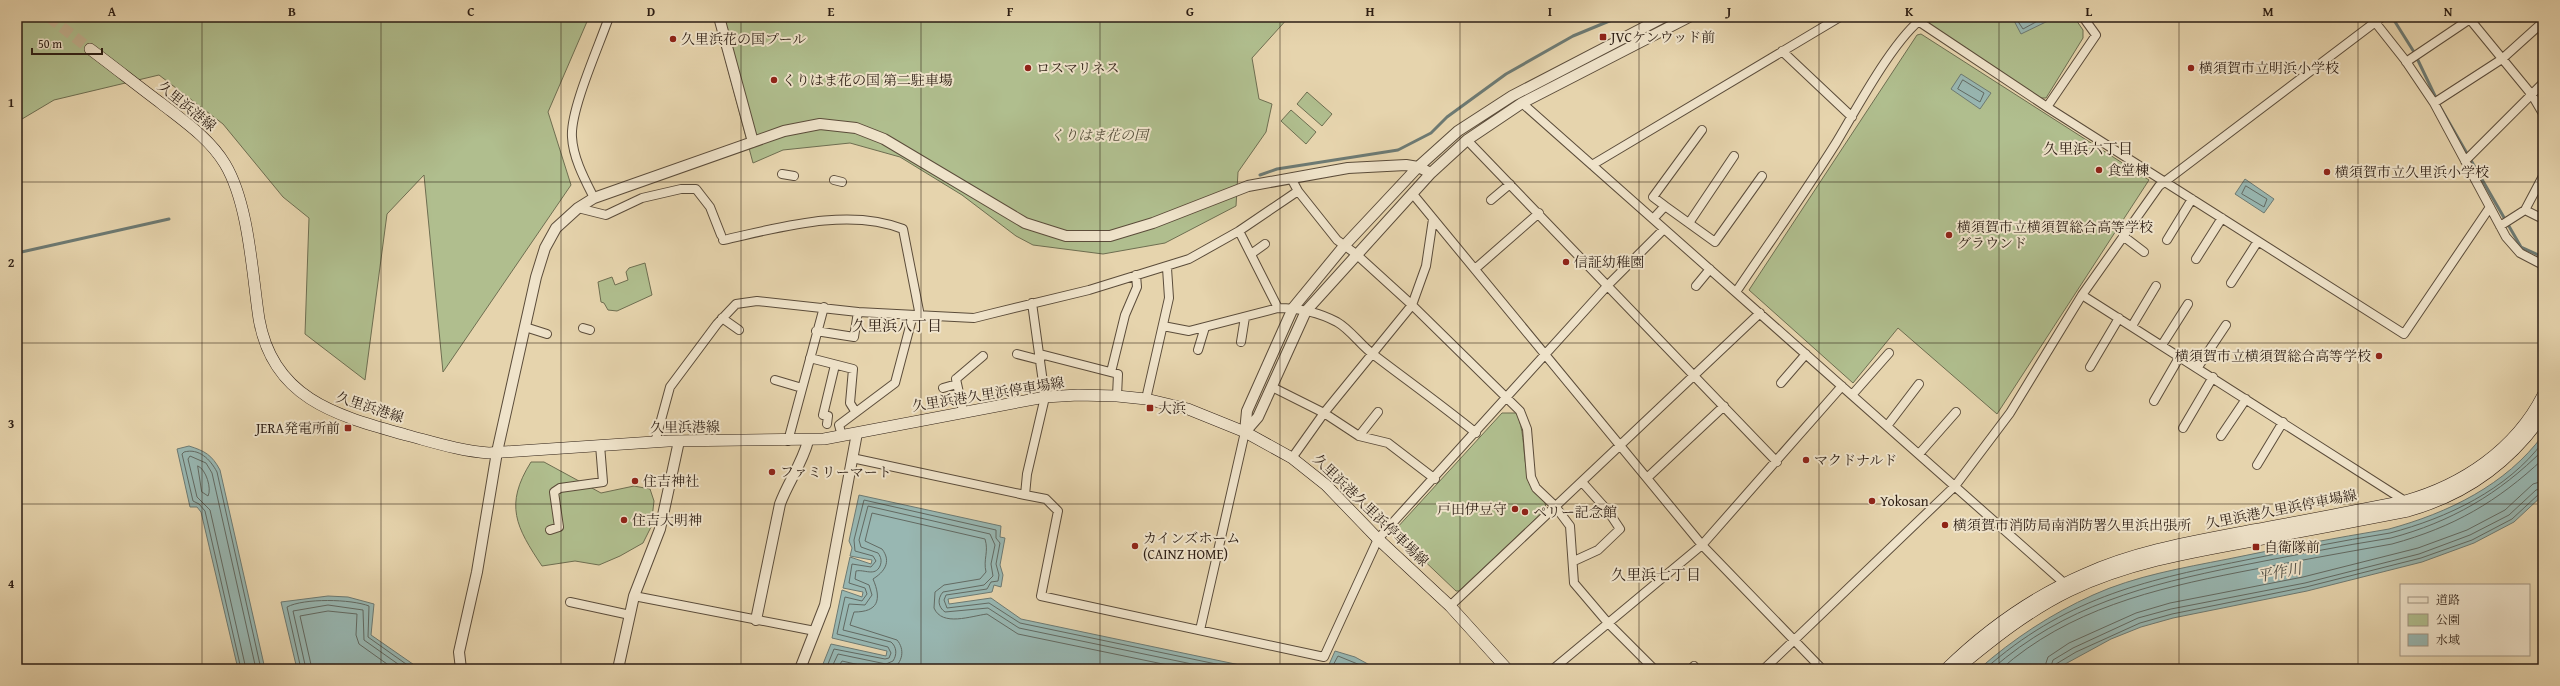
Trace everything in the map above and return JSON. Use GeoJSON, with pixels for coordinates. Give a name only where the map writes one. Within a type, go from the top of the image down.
{"type":"FeatureCollection","features":[{"type":"Feature","properties":{"kind":"main road","name":"久里浜港線"},"geometry":{"type":"LineString","coordinates":[[90,49],[202,136],[225,165],[240,202],[262,332],[274,360],[290,381],[317,404],[356,420],[460,449],[497,452],[679,441],[808,441],[857,434]]}},
{"type":"Feature","properties":{"kind":"main road","name":"久里浜港久里浜停車場線"},"geometry":{"type":"LineString","coordinates":[[857,434],[963,411],[1045,397],[1078,395],[1117,396],[1146,399],[1188,409],[1245,432],[1292,458],[1326,485],[1378,539],[1450,606],[1507,669]]}},
{"type":"Feature","properties":{"kind":"main road","name":"久里浜港久里浜停車場線"},"geometry":{"type":"LineString","coordinates":[[1946,669],[2009,617],[2064,583],[2114,563],[2182,544],[2405,501],[2433,493],[2468,475],[2484,464],[2519,429],[2543,395]]}},
{"type":"Feature","properties":{"kind":"main road","name":"久里浜港久里浜停車場線"},"geometry":{"type":"LineString","coordinates":[[1957,669],[1992,640],[2037,609],[2069,591],[2131,567],[2183,554],[2408,511],[2435,503],[2474,484],[2531,432],[2543,415]]}},
{"type":"Feature","properties":{"kind":"street"},"geometry":{"type":"LineString","coordinates":[[594,198],[584,179],[574,148],[572,128],[578,105],[609,17]]}},
{"type":"Feature","properties":{"kind":"street"},"geometry":{"type":"LineString","coordinates":[[719,17],[753,142]]}},
{"type":"Feature","properties":{"kind":"street"},"geometry":{"type":"LineString","coordinates":[[1200,630],[1245,432],[1248,411],[1293,308],[1344,246],[1418,167],[1458,131],[1512,96],[1664,17]]}},
{"type":"Feature","properties":{"kind":"street"},"geometry":{"type":"LineString","coordinates":[[1245,432],[1258,417],[1306,311],[1356,254],[1431,173],[1467,140],[1522,103],[1688,17]]}},
{"type":"Feature","properties":{"kind":"street"},"geometry":{"type":"LineString","coordinates":[[1592,165],[1840,17]]}},
{"type":"Feature","properties":{"kind":"street"},"geometry":{"type":"LineString","coordinates":[[2047,108],[2096,35],[2083,17]]}},
{"type":"Feature","properties":{"kind":"street"},"geometry":{"type":"LineString","coordinates":[[2406,62],[2471,18],[2532,95],[2542,112]]}},
{"type":"Feature","properties":{"kind":"street"},"geometry":{"type":"LineString","coordinates":[[1736,292],[1852,117],[1893,52],[1921,19],[2047,108],[2404,334],[2490,207]]}},
{"type":"Feature","properties":{"kind":"street"},"geometry":{"type":"LineString","coordinates":[[1764,669],[1793,639],[1955,486],[2010,413],[2082,295],[2159,186],[2376,19],[2434,103],[2500,226],[2520,253],[2543,265]]}},
{"type":"Feature","properties":{"kind":"street"},"geometry":{"type":"LineString","coordinates":[[2434,103],[2502,59],[2543,22]]}},
{"type":"Feature","properties":{"kind":"street"},"geometry":{"type":"LineString","coordinates":[[1782,51],[1852,117]]}},
{"type":"Feature","properties":{"kind":"street"},"geometry":{"type":"LineString","coordinates":[[2465,161],[2543,83]]}},
{"type":"Feature","properties":{"kind":"street"},"geometry":{"type":"LineString","coordinates":[[1522,103],[2064,583]]}},
{"type":"Feature","properties":{"kind":"street"},"geometry":{"type":"LineString","coordinates":[[461,669],[459,652],[476,572],[497,452],[525,327],[545,248],[556,228],[578,208],[594,198],[784,131],[820,124],[856,128],[884,138],[1025,223],[1066,236],[1110,236],[1153,223],[1248,186],[1292,180],[1348,168],[1386,165],[1418,167],[1431,173]]}},
{"type":"Feature","properties":{"kind":"street"},"geometry":{"type":"LineString","coordinates":[[1702,130],[1653,197],[1716,242],[1762,176]]}},
{"type":"Feature","properties":{"kind":"street"},"geometry":{"type":"LineString","coordinates":[[1467,140],[1695,375],[1777,462]]}},
{"type":"Feature","properties":{"kind":"street"},"geometry":{"type":"LineString","coordinates":[[1689,223],[1734,156]]}},
{"type":"Feature","properties":{"kind":"street"},"geometry":{"type":"LineString","coordinates":[[782,174],[794,176]]}},
{"type":"Feature","properties":{"kind":"street"},"geometry":{"type":"LineString","coordinates":[[2500,226],[2525,210],[2543,176]]}},
{"type":"Feature","properties":{"kind":"street"},"geometry":{"type":"LineString","coordinates":[[834,180],[842,182]]}},
{"type":"Feature","properties":{"kind":"street"},"geometry":{"type":"LineString","coordinates":[[1292,180],[1298,191],[1318,218],[1344,246],[1356,254],[1412,305],[1508,397],[1523,416],[1527,429],[1531,477],[1536,488],[1555,506],[1570,526],[1574,561],[1574,583],[1608,623],[1654,669]]}},
{"type":"Feature","properties":{"kind":"street"},"geometry":{"type":"LineString","coordinates":[[1491,200],[1510,184]]}},
{"type":"Feature","properties":{"kind":"street"},"geometry":{"type":"LineString","coordinates":[[578,208],[606,215],[642,198],[681,189],[696,189],[710,207],[722,237],[804,222],[869,222],[892,225],[904,229],[916,315],[895,383],[855,411],[839,425],[842,436]]}},
{"type":"Feature","properties":{"kind":"street"},"geometry":{"type":"LineString","coordinates":[[655,442],[670,387],[722,318],[736,304],[757,301],[824,307],[858,312],[974,318],[1089,290],[1136,275],[1167,268],[1189,260],[1239,231],[1298,191]]}},
{"type":"Feature","properties":{"kind":"street"},"geometry":{"type":"LineString","coordinates":[[1412,193],[1621,444],[1702,545],[1822,669]]}},
{"type":"Feature","properties":{"kind":"street"},"geometry":{"type":"LineString","coordinates":[[2167,240],[2192,199]]}},
{"type":"Feature","properties":{"kind":"street"},"geometry":{"type":"LineString","coordinates":[[1653,219],[1665,206]]}},
{"type":"Feature","properties":{"kind":"street"},"geometry":{"type":"LineString","coordinates":[[2525,210],[2543,219]]}},
{"type":"Feature","properties":{"kind":"street"},"geometry":{"type":"LineString","coordinates":[[1475,269],[1539,213]]}},
{"type":"Feature","properties":{"kind":"street"},"geometry":{"type":"LineString","coordinates":[[2196,259],[2222,218]]}},
{"type":"Feature","properties":{"kind":"street"},"geometry":{"type":"LineString","coordinates":[[1292,458],[1324,413],[1412,305],[1426,266],[1433,219]]}},
{"type":"Feature","properties":{"kind":"street"},"geometry":{"type":"LineString","coordinates":[[852,458],[1046,499],[1058,511],[1041,596],[1324,657],[1378,539],[1435,479],[1608,285],[1664,229]]}},
{"type":"Feature","properties":{"kind":"street"},"geometry":{"type":"LineString","coordinates":[[1239,231],[1278,308]]}},
{"type":"Feature","properties":{"kind":"street"},"geometry":{"type":"LineString","coordinates":[[2123,236],[2144,252]]}},
{"type":"Feature","properties":{"kind":"street"},"geometry":{"type":"LineString","coordinates":[[2231,283],[2258,241]]}},
{"type":"Feature","properties":{"kind":"street"},"geometry":{"type":"LineString","coordinates":[[1251,254],[1265,244]]}},
{"type":"Feature","properties":{"kind":"street"},"geometry":{"type":"LineString","coordinates":[[1146,399],[1169,298],[1167,268]]}},
{"type":"Feature","properties":{"kind":"street"},"geometry":{"type":"LineString","coordinates":[[1696,286],[1710,269]]}},
{"type":"Feature","properties":{"kind":"street"},"geometry":{"type":"LineString","coordinates":[[1111,372],[1125,315],[1137,287],[1136,275]]}},
{"type":"Feature","properties":{"kind":"street"},"geometry":{"type":"LineString","coordinates":[[2132,326],[2156,286]]}},
{"type":"Feature","properties":{"kind":"street"},"geometry":{"type":"LineString","coordinates":[[2082,295],[2198,367],[2405,501]]}},
{"type":"Feature","properties":{"kind":"street"},"geometry":{"type":"LineString","coordinates":[[1025,495],[1027,474],[1045,397],[1032,303]]}},
{"type":"Feature","properties":{"kind":"street"},"geometry":{"type":"LineString","coordinates":[[2162,345],[2188,304]]}},
{"type":"Feature","properties":{"kind":"street"},"geometry":{"type":"LineString","coordinates":[[788,441],[816,332],[824,307]]}},
{"type":"Feature","properties":{"kind":"street"},"geometry":{"type":"LineString","coordinates":[[1163,326],[1189,331],[1278,308],[1293,308],[1306,311],[1338,323],[1373,354],[1408,378],[1476,433]]}},
{"type":"Feature","properties":{"kind":"street"},"geometry":{"type":"LineString","coordinates":[[816,332],[854,337],[858,312]]}},
{"type":"Feature","properties":{"kind":"street"},"geometry":{"type":"LineString","coordinates":[[1450,606],[1760,313]]}},
{"type":"Feature","properties":{"kind":"street"},"geometry":{"type":"LineString","coordinates":[[1240,342],[1244,317]]}},
{"type":"Feature","properties":{"kind":"street"},"geometry":{"type":"LineString","coordinates":[[722,318],[739,330]]}},
{"type":"Feature","properties":{"kind":"street"},"geometry":{"type":"LineString","coordinates":[[2090,367],[2119,318]]}},
{"type":"Feature","properties":{"kind":"street"},"geometry":{"type":"LineString","coordinates":[[2198,367],[2226,325]]}},
{"type":"Feature","properties":{"kind":"street"},"geometry":{"type":"LineString","coordinates":[[525,327],[547,334]]}},
{"type":"Feature","properties":{"kind":"street"},"geometry":{"type":"LineString","coordinates":[[1198,350],[1205,327]]}},
{"type":"Feature","properties":{"kind":"street"},"geometry":{"type":"LineString","coordinates":[[1852,395],[1889,352]]}},
{"type":"Feature","properties":{"kind":"street"},"geometry":{"type":"LineString","coordinates":[[1017,354],[1040,357],[1118,374],[1117,396]]}},
{"type":"Feature","properties":{"kind":"street"},"geometry":{"type":"LineString","coordinates":[[1780,383],[1806,354]]}},
{"type":"Feature","properties":{"kind":"street"},"geometry":{"type":"LineString","coordinates":[[956,378],[983,356]]}},
{"type":"Feature","properties":{"kind":"street"},"geometry":{"type":"LineString","coordinates":[[2154,401],[2180,356]]}},
{"type":"Feature","properties":{"kind":"street"},"geometry":{"type":"LineString","coordinates":[[810,358],[853,369],[850,403],[855,411]]}},
{"type":"Feature","properties":{"kind":"street"},"geometry":{"type":"LineString","coordinates":[[827,424],[828,416],[823,415],[835,365]]}},
{"type":"Feature","properties":{"kind":"street"},"geometry":{"type":"LineString","coordinates":[[943,388],[957,384],[956,378]]}},
{"type":"Feature","properties":{"kind":"street"},"geometry":{"type":"LineString","coordinates":[[956,378],[963,411]]}},
{"type":"Feature","properties":{"kind":"street"},"geometry":{"type":"LineString","coordinates":[[2183,428],[2213,378]]}},
{"type":"Feature","properties":{"kind":"street"},"geometry":{"type":"LineString","coordinates":[[775,380],[802,388]]}},
{"type":"Feature","properties":{"kind":"street"},"geometry":{"type":"LineString","coordinates":[[1887,426],[1919,384]]}},
{"type":"Feature","properties":{"kind":"street"},"geometry":{"type":"LineString","coordinates":[[1553,669],[1702,545],[1777,462],[1842,386]]}},
{"type":"Feature","properties":{"kind":"street"},"geometry":{"type":"LineString","coordinates":[[1272,387],[1324,413],[1359,436],[1388,443],[1435,479]]}},
{"type":"Feature","properties":{"kind":"street"},"geometry":{"type":"LineString","coordinates":[[2221,436],[2246,399]]}},
{"type":"Feature","properties":{"kind":"street"},"geometry":{"type":"LineString","coordinates":[[1647,478],[1724,406]]}},
{"type":"Feature","properties":{"kind":"street"},"geometry":{"type":"LineString","coordinates":[[1359,436],[1378,412]]}},
{"type":"Feature","properties":{"kind":"street"},"geometry":{"type":"LineString","coordinates":[[1919,454],[1956,412]]}},
{"type":"Feature","properties":{"kind":"street"},"geometry":{"type":"LineString","coordinates":[[2257,465],[2283,422]]}},
{"type":"Feature","properties":{"kind":"street"},"geometry":{"type":"LineString","coordinates":[[800,669],[825,605],[857,434]]}},
{"type":"Feature","properties":{"kind":"street"},"geometry":{"type":"LineString","coordinates":[[618,669],[634,596],[660,529],[679,441]]}},
{"type":"Feature","properties":{"kind":"street"},"geometry":{"type":"LineString","coordinates":[[756,620],[780,504],[784,492],[798,470],[808,441]]}},
{"type":"Feature","properties":{"kind":"street"},"geometry":{"type":"LineString","coordinates":[[550,530],[558,527],[554,492],[560,488],[603,482],[600,445]]}},
{"type":"Feature","properties":{"kind":"street"},"geometry":{"type":"LineString","coordinates":[[1574,561],[1598,550],[1620,529],[1608,511],[1582,482]]}},
{"type":"Feature","properties":{"kind":"street"},"geometry":{"type":"LineString","coordinates":[[634,596],[816,631]]}},
{"type":"Feature","properties":{"kind":"street"},"geometry":{"type":"LineString","coordinates":[[570,602],[630,615]]}},
{"type":"Feature","properties":{"kind":"green space"},"geometry":{"type":"Polygon","coordinates":[[[17,17],[589,17],[548,112],[571,185],[443,372],[424,175],[387,214],[365,380],[305,334],[309,218],[283,197],[223,124],[159,75],[54,100],[17,122],[17,17]]]}},
{"type":"Feature","properties":{"kind":"green space","name":"くりはま花の国"},"geometry":{"type":"Polygon","coordinates":[[[714,17],[1289,17],[1252,58],[1259,99],[1272,104],[1266,132],[1238,172],[1236,206],[1165,243],[1103,254],[1033,245],[1016,236],[962,195],[900,157],[850,143],[783,150],[753,163],[714,17]]]}},
{"type":"Feature","properties":{"kind":"green space"},"geometry":{"type":"Polygon","coordinates":[[[1933,17],[2074,17],[2083,30],[2083,38],[2046,98],[2041,98],[1929,25],[1930,19],[1933,17]]]}},
{"type":"Feature","properties":{"kind":"green space","name":"横須賀市立横須賀総合高等学校 グラウンド"},"geometry":{"type":"Polygon","coordinates":[[[1921,34],[2149,180],[1997,414],[1898,328],[1853,383],[1749,290],[1917,35],[1921,34]]]}},
{"type":"Feature","properties":{"kind":"green space"},"geometry":{"type":"Polygon","coordinates":[[[1307,92],[1332,114],[1322,126],[1297,104],[1307,92]]]}},
{"type":"Feature","properties":{"kind":"green space"},"geometry":{"type":"Polygon","coordinates":[[[1291,110],[1316,132],[1306,144],[1281,121],[1291,110]]]}},
{"type":"Feature","properties":{"kind":"green space"},"geometry":{"type":"Polygon","coordinates":[[[645,263],[652,295],[617,311],[608,310],[604,303],[601,302],[598,282],[612,277],[615,285],[628,280],[626,272],[629,268],[645,263]]]}},
{"type":"Feature","properties":{"kind":"green space"},"geometry":{"type":"Polygon","coordinates":[[[1502,413],[1517,413],[1521,426],[1525,460],[1530,481],[1545,502],[1546,509],[1459,591],[1456,591],[1395,533],[1395,530],[1502,413]]]}},
{"type":"Feature","properties":{"kind":"green space"},"geometry":{"type":"Polygon","coordinates":[[[531,462],[544,462],[601,493],[634,486],[650,489],[654,501],[651,527],[643,543],[620,556],[599,565],[575,561],[542,566],[520,527],[517,516],[516,504],[518,491],[531,462]]]}},
{"type":"Feature","properties":{"kind":"water"},"geometry":{"type":"Polygon","coordinates":[[[2012,17],[2049,17],[2050,20],[2021,34],[2012,17]]]}},
{"type":"Feature","properties":{"kind":"water"},"geometry":{"type":"Polygon","coordinates":[[[1961,74],[1991,93],[1980,109],[1951,89],[1961,74]]]}},
{"type":"Feature","properties":{"kind":"water"},"geometry":{"type":"Polygon","coordinates":[[[2245,179],[2274,199],[2264,213],[2235,194],[2245,179]]]}},
{"type":"Feature","properties":{"kind":"water","name":"平作川"},"geometry":{"type":"Polygon","coordinates":[[[2543,435],[2543,495],[2514,522],[2474,543],[2422,562],[2307,591],[2173,618],[2141,627],[2111,639],[2056,669],[1979,669],[2005,647],[2047,619],[2077,602],[2109,588],[2159,573],[2308,543],[2389,529],[2433,515],[2474,495],[2512,469],[2543,435]]]}},
{"type":"Feature","properties":{"kind":"water"},"geometry":{"type":"Polygon","coordinates":[[[189,446],[208,454],[220,470],[265,669],[238,669],[201,512],[197,507],[190,507],[177,449],[189,446]]]}},
{"type":"Feature","properties":{"kind":"water"},"geometry":{"type":"Polygon","coordinates":[[[859,495],[1001,526],[1000,537],[1005,538],[1000,565],[1003,575],[1001,587],[994,585],[992,592],[948,599],[949,604],[991,598],[1021,619],[1259,669],[821,669],[831,644],[886,656],[887,651],[832,638],[842,590],[862,597],[863,592],[843,588],[850,557],[871,564],[872,560],[850,556],[852,548],[849,541],[859,495]]]}},
{"type":"Feature","properties":{"kind":"water"},"geometry":{"type":"Polygon","coordinates":[[[328,596],[348,597],[374,604],[371,635],[420,669],[297,669],[281,602],[328,596]]]}},
{"type":"Feature","properties":{"kind":"water"},"geometry":{"type":"Polygon","coordinates":[[[1335,651],[1355,657],[1377,669],[1327,669],[1335,651]]]}},
{"type":"Feature","properties":{"kind":"waterway"},"geometry":{"type":"LineString","coordinates":[[1260,175],[1277,169],[1398,150],[1431,133],[1447,117],[1506,74],[1573,36],[1619,17]]}},
{"type":"Feature","properties":{"kind":"waterway"},"geometry":{"type":"LineString","coordinates":[[2392,17],[2414,52],[2437,100]]}},
{"type":"Feature","properties":{"kind":"waterway"},"geometry":{"type":"LineString","coordinates":[[2439,105],[2521,247],[2543,257]]}},
{"type":"Feature","properties":{"kind":"waterway"},"geometry":{"type":"LineString","coordinates":[[17,253],[169,219]]}},
{"type":"Feature","properties":{"kind":"tunnel"},"geometry":{"type":"LineString","coordinates":[[49,17],[90,49]]}},
{"type":"Feature","properties":{"kind":"place","name":"JVCケンウッド前"},"geometry":{"type":"Point","coordinates":[1603,37]}},
{"type":"Feature","properties":{"kind":"place","name":"久里浜花の国プール"},"geometry":{"type":"Point","coordinates":[673,39]}},
{"type":"Feature","properties":{"kind":"place","name":"ロスマリネス"},"geometry":{"type":"Point","coordinates":[1028,68]}},
{"type":"Feature","properties":{"kind":"place","name":"横須賀市立明浜小学校"},"geometry":{"type":"Point","coordinates":[2191,68]}},
{"type":"Feature","properties":{"kind":"place","name":"くりはま花の国 第二駐車場"},"geometry":{"type":"Point","coordinates":[774,80]}},
{"type":"Feature","properties":{"kind":"place","name":"食堂棟"},"geometry":{"type":"Point","coordinates":[2099,170]}},
{"type":"Feature","properties":{"kind":"place","name":"横須賀市立久里浜小学校"},"geometry":{"type":"Point","coordinates":[2327,172]}},
{"type":"Feature","properties":{"kind":"place","name":"横須賀市立横須賀総合高等学校 グラウンド"},"geometry":{"type":"Point","coordinates":[1949,235]}},
{"type":"Feature","properties":{"kind":"place","name":"信証幼稚園"},"geometry":{"type":"Point","coordinates":[1566,262]}},
{"type":"Feature","properties":{"kind":"place","name":"横須賀市立横須賀総合高等学校"},"geometry":{"type":"Point","coordinates":[2379,356]}},
{"type":"Feature","properties":{"kind":"place","name":"大浜"},"geometry":{"type":"Point","coordinates":[1150,408]}},
{"type":"Feature","properties":{"kind":"place","name":"JERA発電所前"},"geometry":{"type":"Point","coordinates":[348,428]}},
{"type":"Feature","properties":{"kind":"place","name":"マクドナルド"},"geometry":{"type":"Point","coordinates":[1806,460]}},
{"type":"Feature","properties":{"kind":"place","name":"ファミリーマート"},"geometry":{"type":"Point","coordinates":[772,472]}},
{"type":"Feature","properties":{"kind":"place","name":"住吉神社"},"geometry":{"type":"Point","coordinates":[635,481]}},
{"type":"Feature","properties":{"kind":"place","name":"Yokosan"},"geometry":{"type":"Point","coordinates":[1872,501]}},
{"type":"Feature","properties":{"kind":"place","name":"戸田伊豆守"},"geometry":{"type":"Point","coordinates":[1515,509]}},
{"type":"Feature","properties":{"kind":"place","name":"ペリー記念館"},"geometry":{"type":"Point","coordinates":[1525,512]}},
{"type":"Feature","properties":{"kind":"place","name":"住吉大明神"},"geometry":{"type":"Point","coordinates":[624,520]}},
{"type":"Feature","properties":{"kind":"place","name":"横須賀市消防局南消防署久里浜出張所"},"geometry":{"type":"Point","coordinates":[1945,525]}},
{"type":"Feature","properties":{"kind":"place","name":"カインズホーム (CAINZ HOME)"},"geometry":{"type":"Point","coordinates":[1135,546]}},
{"type":"Feature","properties":{"kind":"place","name":"自衛隊前"},"geometry":{"type":"Point","coordinates":[2256,547]}},
{"type":"Feature","properties":{"kind":"district","name":"久里浜六丁目"},"geometry":{"type":"Point","coordinates":[2088,148]}},
{"type":"Feature","properties":{"kind":"district","name":"久里浜八丁目"},"geometry":{"type":"Point","coordinates":[897,325]}},
{"type":"Feature","properties":{"kind":"district","name":"久里浜七丁目"},"geometry":{"type":"Point","coordinates":[1656,574]}}]}
